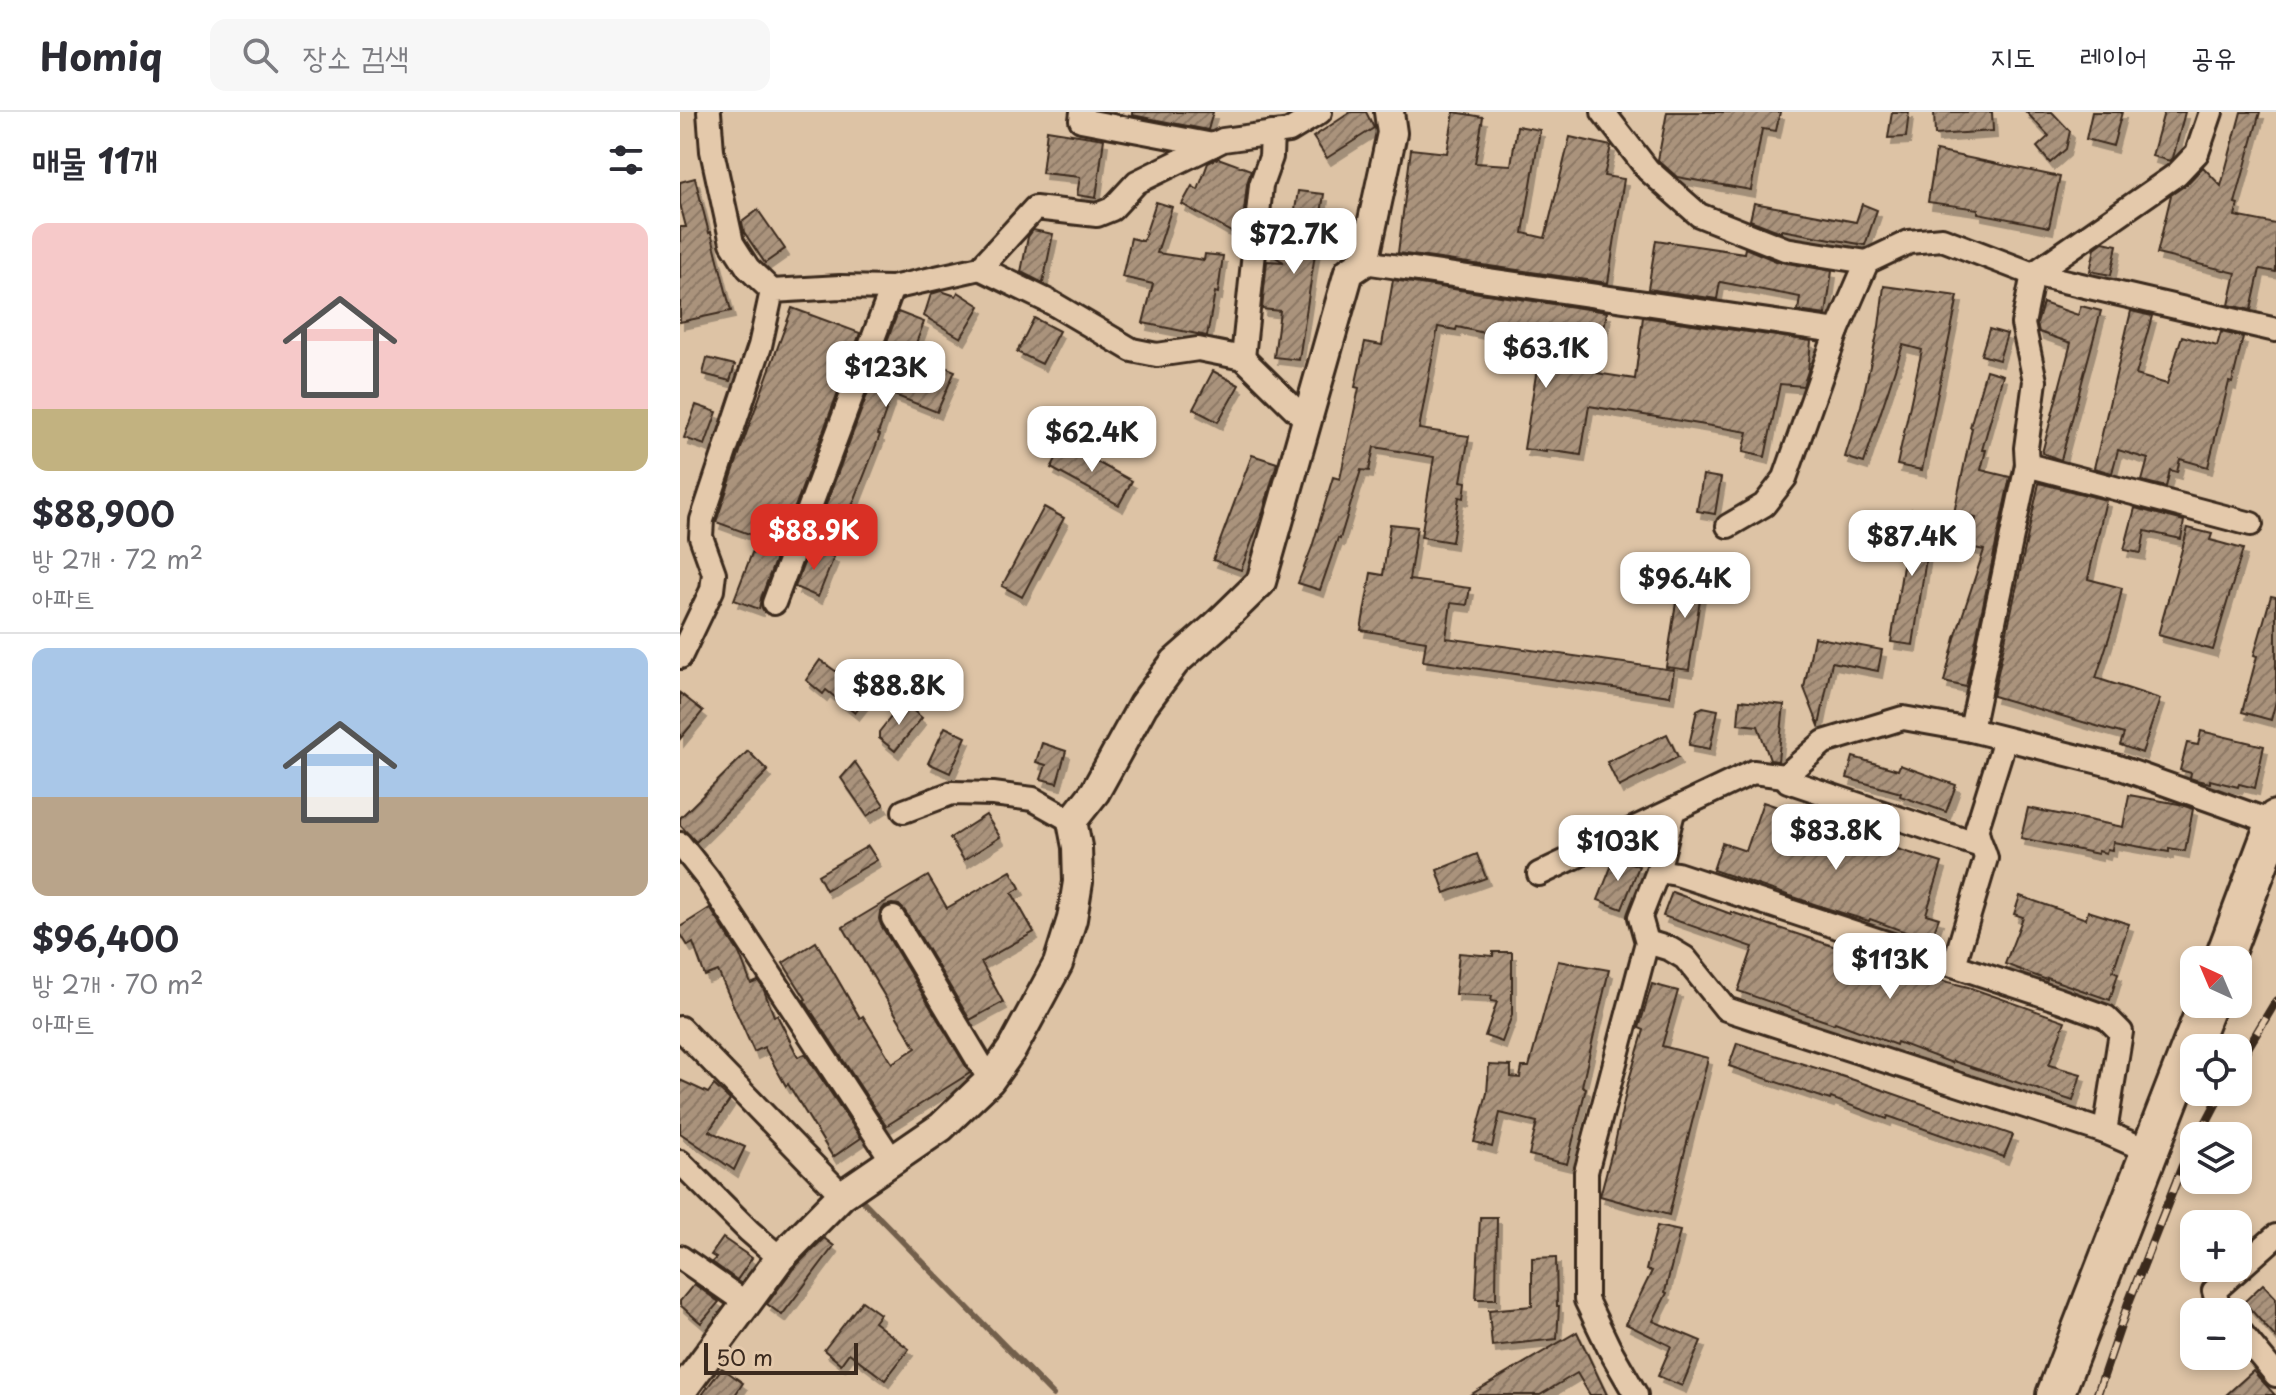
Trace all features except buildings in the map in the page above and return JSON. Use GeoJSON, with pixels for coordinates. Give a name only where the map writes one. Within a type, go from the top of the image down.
{"type":"FeatureCollection","features":[{"type":"Feature","properties":{"kind":"main road"},"geometry":{"type":"LineString","coordinates":[[2228,946],[2275,821]]}},
{"type":"Feature","properties":{"kind":"main road"},"geometry":{"type":"LineString","coordinates":[[2055,1395],[2202,1018]]}},
{"type":"Feature","properties":{"kind":"street"},"geometry":{"type":"LineString","coordinates":[[709,112],[712,151],[732,243],[748,268],[772,291],[892,288],[980,268],[1035,208],[1097,215],[1112,209],[1137,182],[1223,140],[1289,131],[1320,112]]}},
{"type":"Feature","properties":{"kind":"street"},"geometry":{"type":"LineString","coordinates":[[1082,112],[1081,120],[1213,145]]}},
{"type":"Feature","properties":{"kind":"street"},"geometry":{"type":"LineString","coordinates":[[1364,262],[1392,133],[1389,112]]}},
{"type":"Feature","properties":{"kind":"street"},"geometry":{"type":"LineString","coordinates":[[1603,112],[1648,170],[1699,215],[1785,249],[1867,262],[1909,242],[1942,239],[2033,274],[2276,330]]}},
{"type":"Feature","properties":{"kind":"street"},"geometry":{"type":"LineString","coordinates":[[1971,730],[2027,465],[2026,448],[2035,381],[2023,324],[2033,274],[2177,174],[2197,153],[2211,112]]}},
{"type":"Feature","properties":{"kind":"street"},"geometry":{"type":"LineString","coordinates":[[1243,358],[1261,185],[1271,157],[1272,133]]}},
{"type":"Feature","properties":{"kind":"street"},"geometry":{"type":"LineString","coordinates":[[680,1393],[780,1258],[842,1195],[941,1127],[990,1080],[1012,1049],[1058,964],[1072,919],[1078,882],[1077,847],[1072,821],[1095,792],[1143,705],[1175,662],[1261,582],[1349,272],[1364,262],[1837,331]]}},
{"type":"Feature","properties":{"kind":"street"},"geometry":{"type":"LineString","coordinates":[[1728,526],[1764,505],[1785,478],[1837,331],[1867,262]]}},
{"type":"Feature","properties":{"kind":"street"},"geometry":{"type":"LineString","coordinates":[[980,268],[1052,303],[1132,350],[1157,355],[1198,349],[1243,358],[1307,421]]}},
{"type":"Feature","properties":{"kind":"street"},"geometry":{"type":"LineString","coordinates":[[774,603],[892,288]]}},
{"type":"Feature","properties":{"kind":"street"},"geometry":{"type":"LineString","coordinates":[[680,657],[712,590],[714,573],[701,537],[702,520],[760,346],[772,291]]}},
{"type":"Feature","properties":{"kind":"street"},"geometry":{"type":"LineString","coordinates":[[2027,465],[2251,524]]}},
{"type":"Feature","properties":{"kind":"street"},"geometry":{"type":"LineString","coordinates":[[1539,874],[1753,772],[1785,776],[1824,742],[1903,718],[1971,730],[2115,766],[2275,821]]}},
{"type":"Feature","properties":{"kind":"street"},"geometry":{"type":"LineString","coordinates":[[1954,965],[1986,858],[1977,839],[1977,828],[2005,739]]}},
{"type":"Feature","properties":{"kind":"street"},"geometry":{"type":"LineString","coordinates":[[1785,776],[1788,781],[1981,846]]}},
{"type":"Feature","properties":{"kind":"street"},"geometry":{"type":"LineString","coordinates":[[904,811],[952,793],[993,794],[1033,799],[1072,821]]}},
{"type":"Feature","properties":{"kind":"street"},"geometry":{"type":"LineString","coordinates":[[1636,1395],[1586,1300],[1586,1172],[1647,942],[1640,917],[1658,871],[1673,812]]}},
{"type":"Feature","properties":{"kind":"street"},"geometry":{"type":"LineString","coordinates":[[680,844],[707,878],[892,1160]]}},
{"type":"Feature","properties":{"kind":"street"},"geometry":{"type":"LineString","coordinates":[[1658,871],[1677,874],[2106,1017],[2121,1032],[2105,1132]]}},
{"type":"Feature","properties":{"kind":"street"},"geometry":{"type":"LineString","coordinates":[[893,918],[990,1080]]}},
{"type":"Feature","properties":{"kind":"street"},"geometry":{"type":"LineString","coordinates":[[1647,942],[1670,949],[1685,958],[1726,1009],[2105,1132],[2151,1152]]}},
{"type":"Feature","properties":{"kind":"street"},"geometry":{"type":"LineString","coordinates":[[680,1028],[842,1195]]}},
{"type":"Feature","properties":{"kind":"street"},"geometry":{"type":"LineString","coordinates":[[680,1162],[780,1258]]}},
{"type":"Feature","properties":{"kind":"street"},"geometry":{"type":"LineString","coordinates":[[2216,1298],[2214,1291],[2276,1236]]}},
{"type":"Feature","properties":{"kind":"street"},"geometry":{"type":"LineString","coordinates":[[680,1257],[746,1303]]}},
{"type":"Feature","properties":{"kind":"street"},"geometry":{"type":"LineString","coordinates":[[2252,1346],[2276,1375]]}},
{"type":"Feature","properties":{"kind":"waterway"},"geometry":{"type":"LineString","coordinates":[[863,1201],[1053,1395]]}},
{"type":"Feature","properties":{"kind":"railway"},"geometry":{"type":"LineString","coordinates":[[2252,1041],[2276,1001]]}},
{"type":"Feature","properties":{"kind":"railway"},"geometry":{"type":"LineString","coordinates":[[2206,1122],[2215,1106]]}},
{"type":"Feature","properties":{"kind":"railway"},"geometry":{"type":"LineString","coordinates":[[2097,1395],[2128,1304],[2180,1172]]}}]}
